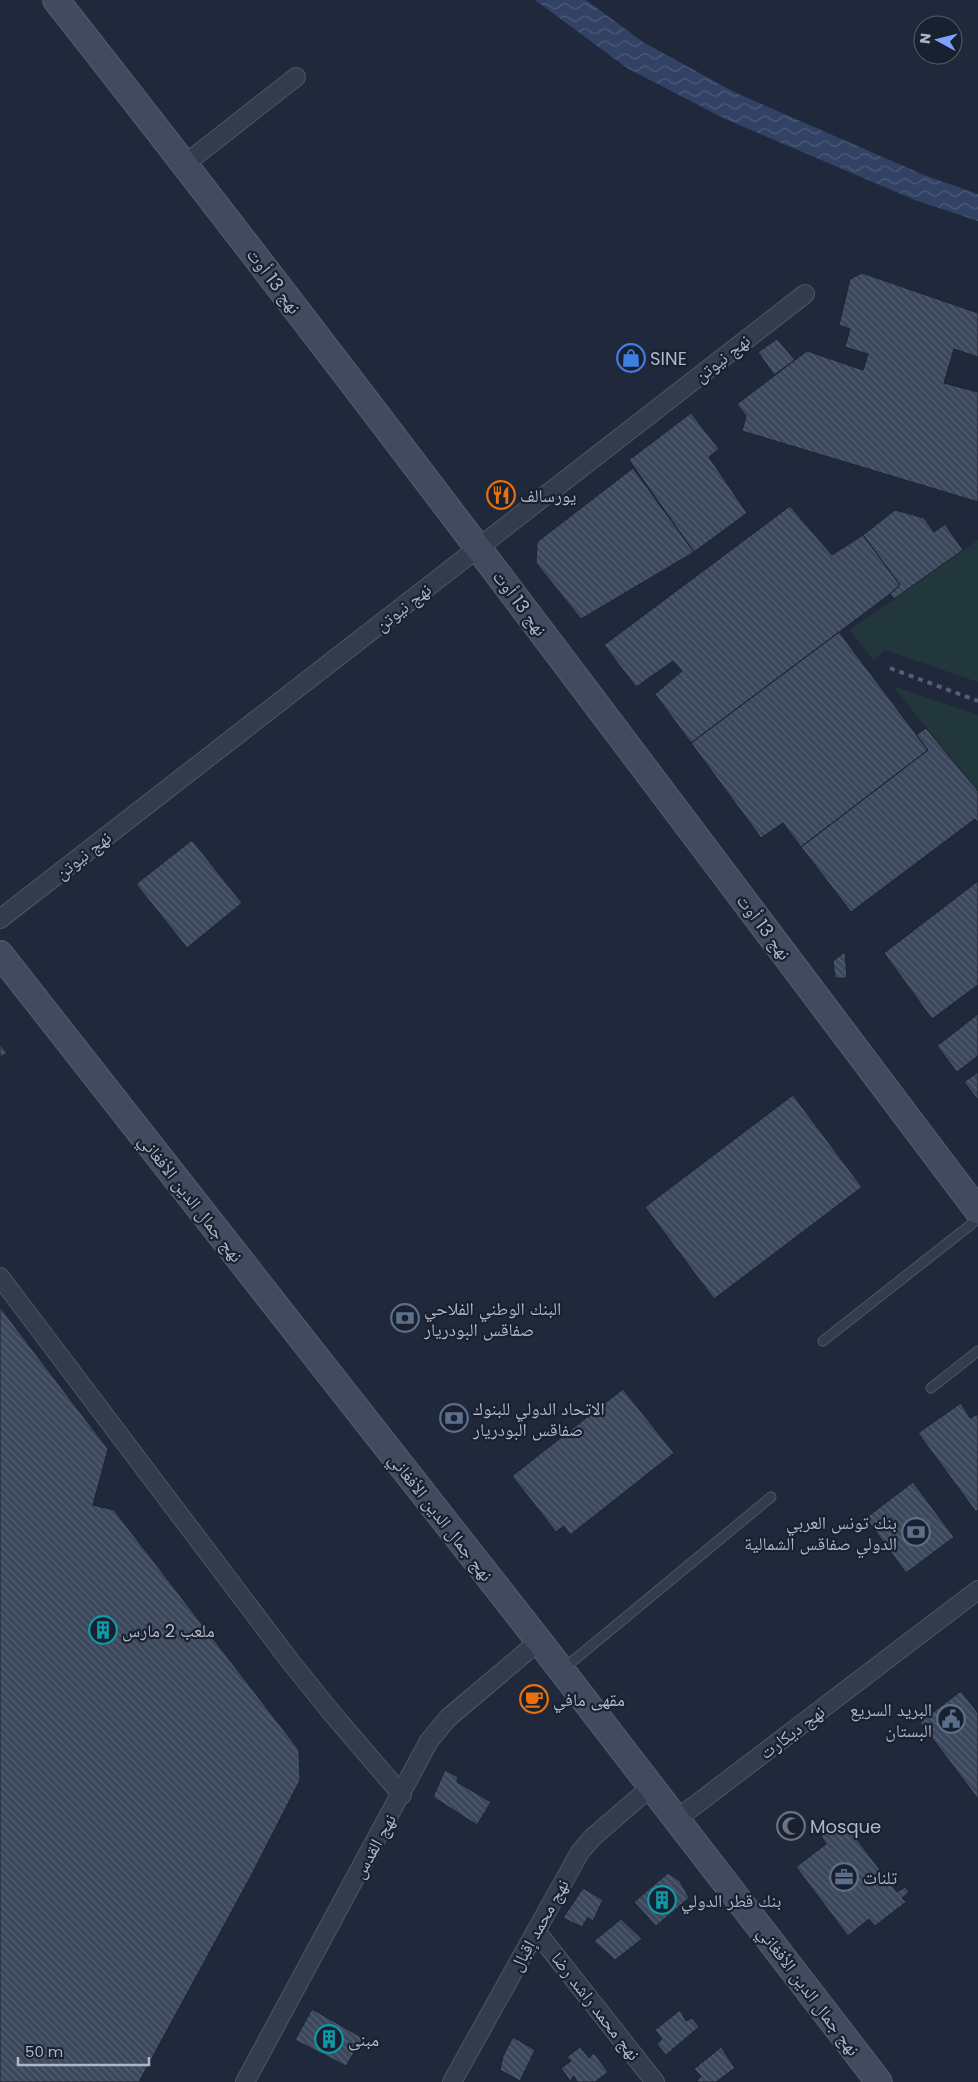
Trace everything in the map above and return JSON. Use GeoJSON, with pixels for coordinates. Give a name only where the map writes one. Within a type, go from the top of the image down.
{"type":"FeatureCollection","features":[{"type":"Feature","properties":{"kind":"main road","name":"نهج 13 أوت"},"geometry":{"type":"LineString","coordinates":[[56,0],[185,164],[978,1211]]}},
{"type":"Feature","properties":{"kind":"main road","name":"نهج جمال الدين الأفغاني"},"geometry":{"type":"LineString","coordinates":[[0,954],[540,1641],[879,2082]]}},
{"type":"Feature","properties":{"kind":"street"},"geometry":{"type":"LineString","coordinates":[[185,164],[296,78]]}},
{"type":"Feature","properties":{"kind":"street","name":"نهج نيوتن"},"geometry":{"type":"LineString","coordinates":[[0,919],[805,294]]}},
{"type":"Feature","properties":{"kind":"street"},"geometry":{"type":"LineString","coordinates":[[0,1277],[290,1661],[402,1795]]}},
{"type":"Feature","properties":{"kind":"street","name":"نهج ديكارت"},"geometry":{"type":"LineString","coordinates":[[677,1819],[978,1590]]}},
{"type":"Feature","properties":{"kind":"street","name":"نهج القدس"},"geometry":{"type":"LineString","coordinates":[[245,2082],[430,1741],[448,1718],[540,1641]]}},
{"type":"Feature","properties":{"kind":"street","name":"نهج محمد إقبال"},"geometry":{"type":"LineString","coordinates":[[452,2082],[585,1844],[651,1786]]}},
{"type":"Feature","properties":{"kind":"street","name":"نهج محمد راشد رضا"},"geometry":{"type":"LineString","coordinates":[[536,1931],[655,2082]]}},
{"type":"Feature","properties":{"kind":"lane"},"geometry":{"type":"LineString","coordinates":[[823,1341],[978,1219]]}},
{"type":"Feature","properties":{"kind":"lane"},"geometry":{"type":"LineString","coordinates":[[931,1388],[978,1351]]}},
{"type":"Feature","properties":{"kind":"lane"},"geometry":{"type":"LineString","coordinates":[[562,1670],[771,1497]]}},
{"type":"Feature","properties":{"kind":"green space"},"geometry":{"type":"Polygon","coordinates":[[[978,540],[978,682],[884,650],[874,661],[850,630],[978,540]]]}},
{"type":"Feature","properties":{"kind":"green space"},"geometry":{"type":"Polygon","coordinates":[[[893,686],[978,715],[978,791],[893,686]]]}},
{"type":"Feature","properties":{"kind":"water"},"geometry":{"type":"Polygon","coordinates":[[[535,0],[586,0],[643,42],[734,92],[924,175],[978,194],[978,221],[915,200],[723,118],[627,68],[535,0]]]}},
{"type":"Feature","properties":{"kind":"building"},"geometry":{"type":"Polygon","coordinates":[[[862,273],[978,313],[978,357],[954,349],[944,383],[978,392],[978,502],[742,431],[746,416],[737,404],[807,351],[863,370],[868,354],[845,347],[850,329],[839,325],[850,279],[862,273]]]}},
{"type":"Feature","properties":{"kind":"building"},"geometry":{"type":"Polygon","coordinates":[[[777,339],[795,360],[774,375],[758,352],[777,339]]]}},
{"type":"Feature","properties":{"kind":"building"},"geometry":{"type":"Polygon","coordinates":[[[691,413],[719,449],[709,457],[747,513],[694,552],[629,460],[691,413]]]}},
{"type":"Feature","properties":{"kind":"building"},"geometry":{"type":"Polygon","coordinates":[[[633,468],[694,552],[581,619],[536,563],[537,542],[633,468]]]}},
{"type":"Feature","properties":{"kind":"building"},"geometry":{"type":"Polygon","coordinates":[[[790,506],[832,555],[863,535],[900,585],[691,743],[655,694],[682,671],[673,661],[636,687],[604,645],[790,506]]]}},
{"type":"Feature","properties":{"kind":"building"},"geometry":{"type":"Polygon","coordinates":[[[895,510],[924,518],[934,532],[945,524],[963,550],[894,599],[890,594],[900,585],[863,535],[895,510]]]}},
{"type":"Feature","properties":{"kind":"building"},"geometry":{"type":"Polygon","coordinates":[[[839,632],[928,750],[801,847],[783,823],[761,838],[691,743],[839,632]]]}},
{"type":"Feature","properties":{"kind":"building"},"geometry":{"type":"Polygon","coordinates":[[[926,728],[978,791],[978,823],[975,819],[851,912],[801,847],[928,750],[916,735],[926,728]]]}},
{"type":"Feature","properties":{"kind":"building"},"geometry":{"type":"Polygon","coordinates":[[[192,840],[242,903],[187,948],[136,884],[192,840]]]}},
{"type":"Feature","properties":{"kind":"building"},"geometry":{"type":"Polygon","coordinates":[[[978,881],[978,985],[932,1019],[884,953],[978,881]]]}},
{"type":"Feature","properties":{"kind":"building"},"geometry":{"type":"Polygon","coordinates":[[[845,952],[847,978],[835,978],[833,961],[845,952]]]}},
{"type":"Feature","properties":{"kind":"building"},"geometry":{"type":"Polygon","coordinates":[[[978,1014],[978,1056],[957,1072],[937,1046],[978,1014]]]}},
{"type":"Feature","properties":{"kind":"building"},"geometry":{"type":"Polygon","coordinates":[[[0,1044],[7,1053],[0,1057],[0,1044]]]}},
{"type":"Feature","properties":{"kind":"building"},"geometry":{"type":"Polygon","coordinates":[[[978,1072],[978,1100],[964,1082],[978,1072]]]}},
{"type":"Feature","properties":{"kind":"building"},"geometry":{"type":"Polygon","coordinates":[[[793,1095],[862,1187],[714,1299],[645,1207],[793,1095]]]}},
{"type":"Feature","properties":{"kind":"building","name":"ملعب 2 مارس"},"geometry":{"type":"Polygon","coordinates":[[[0,1307],[108,1449],[93,1505],[114,1510],[299,1750],[300,1780],[252,1874],[139,2082],[0,2082],[0,1307]]]}},
{"type":"Feature","properties":{"kind":"building"},"geometry":{"type":"Polygon","coordinates":[[[623,1389],[674,1453],[570,1535],[564,1526],[556,1532],[512,1476],[623,1389]]]}},
{"type":"Feature","properties":{"kind":"building"},"geometry":{"type":"Polygon","coordinates":[[[961,1403],[970,1418],[978,1414],[978,1510],[976,1512],[918,1433],[961,1403]]]}},
{"type":"Feature","properties":{"kind":"building"},"geometry":{"type":"Polygon","coordinates":[[[913,1482],[954,1537],[906,1573],[866,1518],[913,1482]]]}},
{"type":"Feature","properties":{"kind":"building"},"geometry":{"type":"Polygon","coordinates":[[[961,1691],[978,1713],[978,1799],[920,1722],[961,1691]]]}},
{"type":"Feature","properties":{"kind":"building"},"geometry":{"type":"Polygon","coordinates":[[[445,1770],[458,1777],[457,1782],[491,1802],[477,1825],[433,1797],[445,1770]]]}},
{"type":"Feature","properties":{"kind":"building","name":"تلنات"},"geometry":{"type":"Polygon","coordinates":[[[842,1820],[897,1892],[905,1887],[909,1892],[902,1898],[906,1902],[875,1926],[869,1919],[848,1936],[796,1867],[826,1844],[821,1836],[842,1820]]]}},
{"type":"Feature","properties":{"kind":"building","name":"بنك قطر الدولي"},"geometry":{"type":"Polygon","coordinates":[[[668,1873],[680,1881],[689,1898],[656,1926],[634,1902],[668,1873]]]}},
{"type":"Feature","properties":{"kind":"building"},"geometry":{"type":"Polygon","coordinates":[[[583,1888],[603,1900],[593,1921],[588,1917],[582,1927],[563,1918],[583,1888]]]}},
{"type":"Feature","properties":{"kind":"building"},"geometry":{"type":"Polygon","coordinates":[[[621,1919],[642,1939],[615,1960],[594,1941],[621,1919]]]}},
{"type":"Feature","properties":{"kind":"building","name":"مبنى"},"geometry":{"type":"Polygon","coordinates":[[[312,2009],[363,2038],[346,2066],[295,2040],[312,2009]]]}},
{"type":"Feature","properties":{"kind":"building"},"geometry":{"type":"Polygon","coordinates":[[[680,2010],[686,2021],[692,2018],[699,2027],[666,2055],[657,2044],[662,2039],[655,2030],[680,2010]]]}},
{"type":"Feature","properties":{"kind":"building"},"geometry":{"type":"Polygon","coordinates":[[[513,2037],[535,2050],[520,2081],[500,2070],[503,2056],[513,2037]]]}},
{"type":"Feature","properties":{"kind":"building"},"geometry":{"type":"Polygon","coordinates":[[[580,2047],[589,2058],[594,2053],[608,2072],[595,2082],[577,2082],[574,2076],[570,2081],[561,2068],[571,2061],[567,2057],[580,2047]]]}},
{"type":"Feature","properties":{"kind":"building"},"geometry":{"type":"Polygon","coordinates":[[[721,2047],[735,2068],[716,2082],[696,2082],[701,2076],[694,2069],[721,2047]]]}},
{"type":"Feature","properties":{"kind":"railway"},"geometry":{"type":"LineString","coordinates":[[890,668],[978,701]]}},
{"type":"Feature","properties":{"kind":"place","name":"SINE"},"geometry":{"type":"Point","coordinates":[631,358]}},
{"type":"Feature","properties":{"kind":"place","name":"يورسالف"},"geometry":{"type":"Point","coordinates":[501,495]}},
{"type":"Feature","properties":{"kind":"place","name":"البنك الوطني الفلاحي صفاقس البودريار"},"geometry":{"type":"Point","coordinates":[405,1318]}},
{"type":"Feature","properties":{"kind":"place","name":"الاتحاد الدولي للبنوك صفاقس البودريار"},"geometry":{"type":"Point","coordinates":[454,1418]}},
{"type":"Feature","properties":{"kind":"place","name":"بنك تونس العربي الدولي صفاقس الشمالية"},"geometry":{"type":"Point","coordinates":[916,1532]}},
{"type":"Feature","properties":{"kind":"place","name":"ملعب 2 مارس"},"geometry":{"type":"Point","coordinates":[103,1630]}},
{"type":"Feature","properties":{"kind":"place","name":"مقهى مافي"},"geometry":{"type":"Point","coordinates":[534,1699]}},
{"type":"Feature","properties":{"kind":"place","name":"البريد السريع البستان"},"geometry":{"type":"Point","coordinates":[951,1719]}},
{"type":"Feature","properties":{"kind":"place","name":"Mosque"},"geometry":{"type":"Point","coordinates":[791,1826]}},
{"type":"Feature","properties":{"kind":"place","name":"تلنات"},"geometry":{"type":"Point","coordinates":[844,1877]}},
{"type":"Feature","properties":{"kind":"place","name":"بنك قطر الدولي"},"geometry":{"type":"Point","coordinates":[662,1900]}},
{"type":"Feature","properties":{"kind":"place","name":"مبنى"},"geometry":{"type":"Point","coordinates":[329,2039]}}]}
